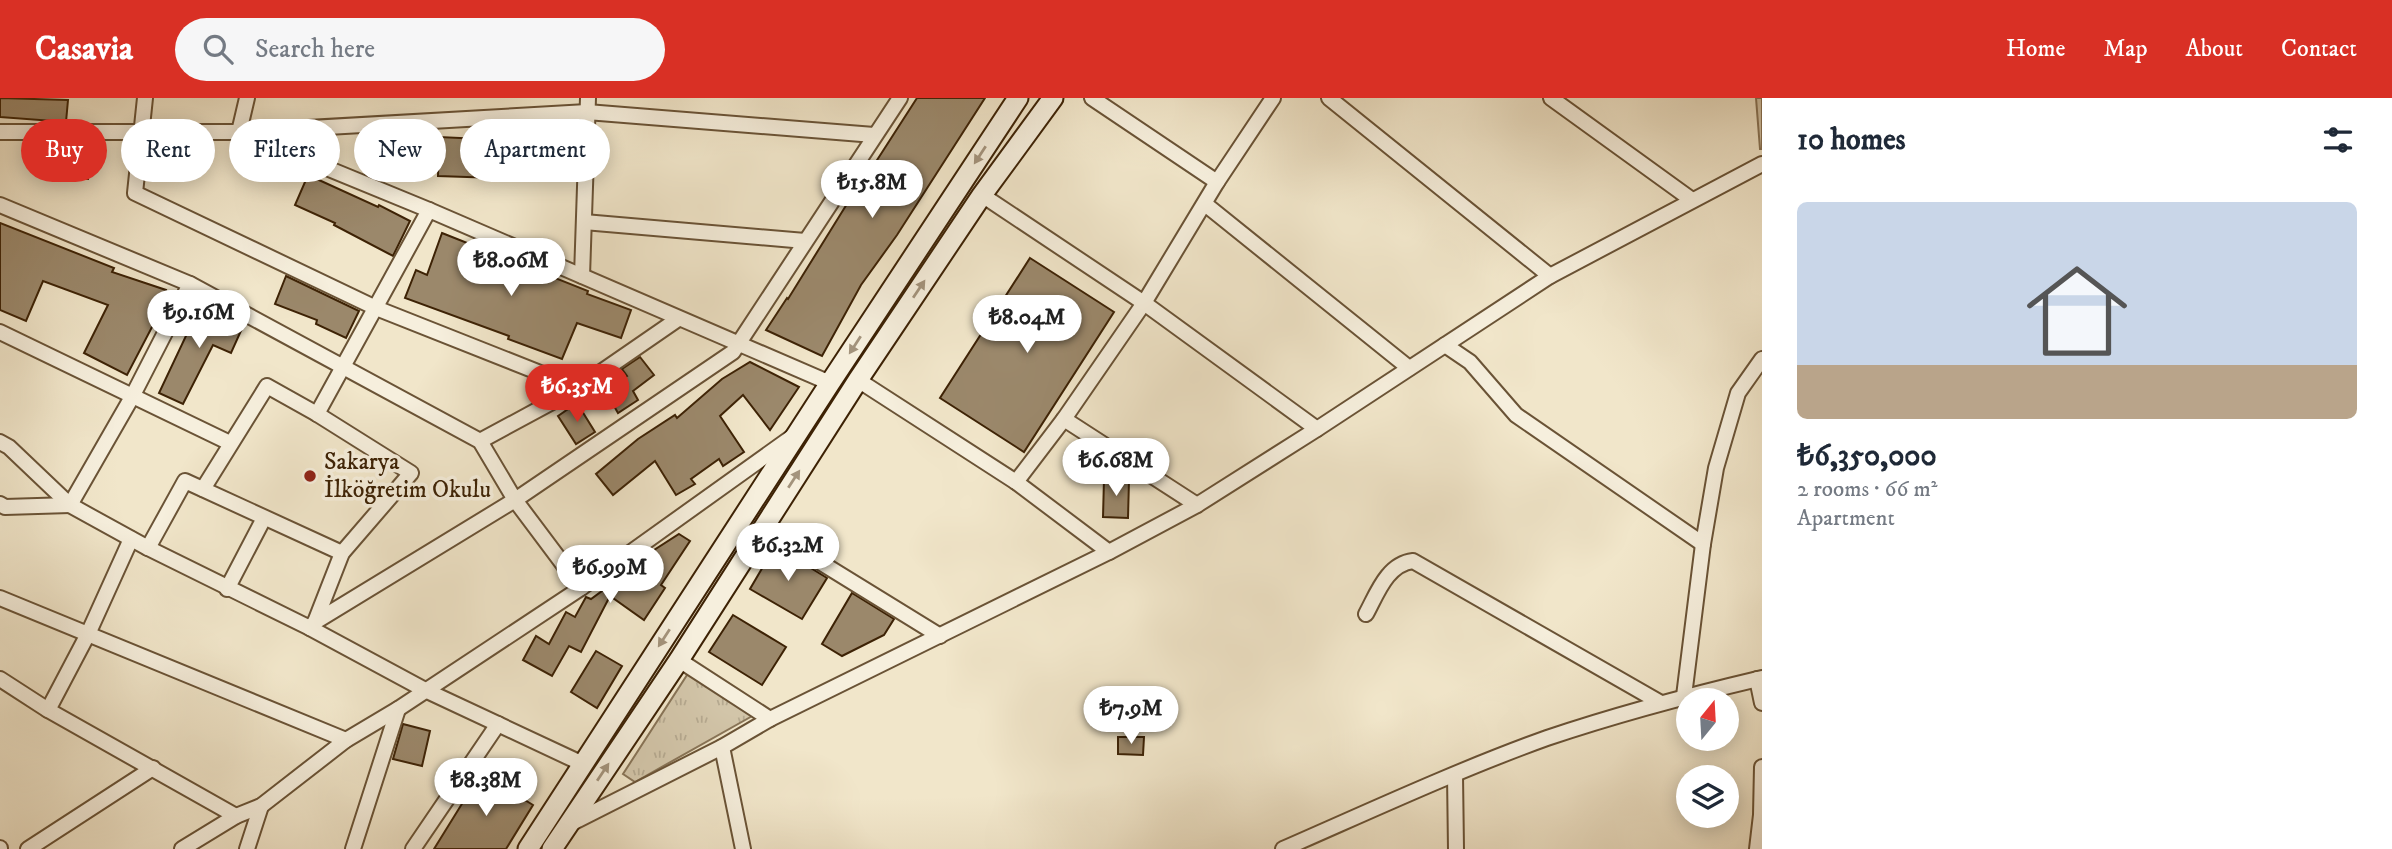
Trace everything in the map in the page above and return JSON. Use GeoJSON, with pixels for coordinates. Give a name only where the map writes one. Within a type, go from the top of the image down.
{"type":"FeatureCollection","features":[{"type":"Feature","properties":{"kind":"main road"},"geometry":{"type":"LineString","coordinates":[[528,849],[1018,98]]}},
{"type":"Feature","properties":{"kind":"main road"},"geometry":{"type":"LineString","coordinates":[[552,849],[679,660],[853,388],[982,195],[1053,98]]}},
{"type":"Feature","properties":{"kind":"main road"},"geometry":{"type":"LineString","coordinates":[[835,376],[853,388]]}},
{"type":"Feature","properties":{"kind":"street"},"geometry":{"type":"LineString","coordinates":[[143,119],[145,98]]}},
{"type":"Feature","properties":{"kind":"street"},"geometry":{"type":"LineString","coordinates":[[242,119],[247,98]]}},
{"type":"Feature","properties":{"kind":"street"},"geometry":{"type":"LineString","coordinates":[[312,625],[515,500],[733,352],[900,98]]}},
{"type":"Feature","properties":{"kind":"street"},"geometry":{"type":"LineString","coordinates":[[1092,98],[1217,182]]}},
{"type":"Feature","properties":{"kind":"street"},"geometry":{"type":"LineString","coordinates":[[1016,482],[1064,419],[1144,303],[1217,182],[1273,98]]}},
{"type":"Feature","properties":{"kind":"street"},"geometry":{"type":"LineString","coordinates":[[1329,98],[1550,276]]}},
{"type":"Feature","properties":{"kind":"street"},"geometry":{"type":"LineString","coordinates":[[1551,98],[1692,200]]}},
{"type":"Feature","properties":{"kind":"street"},"geometry":{"type":"LineString","coordinates":[[340,124],[588,105],[874,135]]}},
{"type":"Feature","properties":{"kind":"street"},"geometry":{"type":"LineString","coordinates":[[582,276],[588,105]]}},
{"type":"Feature","properties":{"kind":"street"},"geometry":{"type":"LineString","coordinates":[[0,132],[121,132]]}},
{"type":"Feature","properties":{"kind":"street"},"geometry":{"type":"LineString","coordinates":[[566,827],[722,747],[770,719],[1109,552],[1198,505],[1550,276],[1762,164]]}},
{"type":"Feature","properties":{"kind":"street"},"geometry":{"type":"LineString","coordinates":[[340,174],[582,276],[678,320],[835,376]]}},
{"type":"Feature","properties":{"kind":"street"},"geometry":{"type":"LineString","coordinates":[[136,182],[135,193],[376,308],[578,388]]}},
{"type":"Feature","properties":{"kind":"street"},"geometry":{"type":"LineString","coordinates":[[982,195],[1144,303],[1317,429]]}},
{"type":"Feature","properties":{"kind":"street"},"geometry":{"type":"LineString","coordinates":[[1205,204],[1409,368]]}},
{"type":"Feature","properties":{"kind":"street"},"geometry":{"type":"LineString","coordinates":[[0,205],[190,284],[480,441],[515,500],[581,588]]}},
{"type":"Feature","properties":{"kind":"street"},"geometry":{"type":"LineString","coordinates":[[317,414],[429,211]]}},
{"type":"Feature","properties":{"kind":"street"},"geometry":{"type":"LineString","coordinates":[[584,222],[806,241]]}},
{"type":"Feature","properties":{"kind":"street"},"geometry":{"type":"LineString","coordinates":[[70,505],[132,397],[190,284]]}},
{"type":"Feature","properties":{"kind":"street"},"geometry":{"type":"LineString","coordinates":[[480,441],[578,388],[678,320]]}},
{"type":"Feature","properties":{"kind":"street"},"geometry":{"type":"LineString","coordinates":[[0,332],[230,443]]}},
{"type":"Feature","properties":{"kind":"street"},"geometry":{"type":"LineString","coordinates":[[1445,345],[1470,362],[1516,415],[1703,544]]}},
{"type":"Feature","properties":{"kind":"street"},"geometry":{"type":"LineString","coordinates":[[1685,688],[1703,544],[1716,468],[1738,393],[1762,359]]}},
{"type":"Feature","properties":{"kind":"street"},"geometry":{"type":"LineString","coordinates":[[203,489],[267,386],[411,473],[342,553],[312,625]]}},
{"type":"Feature","properties":{"kind":"street"},"geometry":{"type":"LineString","coordinates":[[853,388],[1016,482],[1109,552]]}},
{"type":"Feature","properties":{"kind":"street"},"geometry":{"type":"LineString","coordinates":[[1064,419],[1198,505]]}},
{"type":"Feature","properties":{"kind":"street"},"geometry":{"type":"LineString","coordinates":[[182,849],[236,816],[261,806],[346,740],[398,709],[581,588],[800,431]]}},
{"type":"Feature","properties":{"kind":"street"},"geometry":{"type":"LineString","coordinates":[[0,442],[9,447],[70,505],[131,539],[228,589],[312,625],[425,690],[583,764]]}},
{"type":"Feature","properties":{"kind":"street"},"geometry":{"type":"LineString","coordinates":[[148,548],[185,481],[342,553]]}},
{"type":"Feature","properties":{"kind":"street"},"geometry":{"type":"LineString","coordinates":[[0,504],[5,507],[70,505]]}},
{"type":"Feature","properties":{"kind":"street"},"geometry":{"type":"LineString","coordinates":[[228,589],[264,518]]}},
{"type":"Feature","properties":{"kind":"street"},"geometry":{"type":"LineString","coordinates":[[764,527],[940,636]]}},
{"type":"Feature","properties":{"kind":"street"},"geometry":{"type":"LineString","coordinates":[[48,710],[88,634],[131,539]]}},
{"type":"Feature","properties":{"kind":"street"},"geometry":{"type":"LineString","coordinates":[[1366,614],[1389,573],[1402,563],[1413,561],[1661,703]]}},
{"type":"Feature","properties":{"kind":"street"},"geometry":{"type":"LineString","coordinates":[[0,598],[346,740]]}},
{"type":"Feature","properties":{"kind":"street"},"geometry":{"type":"LineString","coordinates":[[679,660],[770,719]]}},
{"type":"Feature","properties":{"kind":"street"},"geometry":{"type":"LineString","coordinates":[[1717,688],[1759,678],[1762,703]]}},
{"type":"Feature","properties":{"kind":"street"},"geometry":{"type":"LineString","coordinates":[[0,679],[48,710],[236,816]]}},
{"type":"Feature","properties":{"kind":"street"},"geometry":{"type":"LineString","coordinates":[[1283,849],[1547,738],[1676,698]]}},
{"type":"Feature","properties":{"kind":"street"},"geometry":{"type":"LineString","coordinates":[[353,849],[398,709]]}},
{"type":"Feature","properties":{"kind":"street"},"geometry":{"type":"LineString","coordinates":[[413,849],[498,723]]}},
{"type":"Feature","properties":{"kind":"street"},"geometry":{"type":"LineString","coordinates":[[722,747],[743,849]]}},
{"type":"Feature","properties":{"kind":"street"},"geometry":{"type":"LineString","coordinates":[[1757,849],[1762,767]]}},
{"type":"Feature","properties":{"kind":"street"},"geometry":{"type":"LineString","coordinates":[[28,849],[153,768]]}},
{"type":"Feature","properties":{"kind":"street"},"geometry":{"type":"LineString","coordinates":[[1455,775],[1455,849]]}},
{"type":"Feature","properties":{"kind":"street"},"geometry":{"type":"LineString","coordinates":[[247,849],[261,806]]}},
{"type":"Feature","properties":{"kind":"green space"},"geometry":{"type":"Polygon","coordinates":[[[1756,98],[1762,98],[1762,149],[1760,149],[1756,98]]]}},
{"type":"Feature","properties":{"kind":"green space"},"geometry":{"type":"Polygon","coordinates":[[[689,672],[754,715],[635,782],[623,774],[689,672]]]}},
{"type":"Feature","properties":{"kind":"building"},"geometry":{"type":"Polygon","coordinates":[[[0,98],[68,100],[66,119],[0,117],[0,98]]]}},
{"type":"Feature","properties":{"kind":"building"},"geometry":{"type":"Polygon","coordinates":[[[917,98],[985,98],[897,235],[861,285],[822,356],[766,330],[868,170],[870,171],[917,98]]]}},
{"type":"Feature","properties":{"kind":"building"},"geometry":{"type":"Polygon","coordinates":[[[446,137],[460,138],[460,177],[446,176],[446,137]]]}},
{"type":"Feature","properties":{"kind":"building"},"geometry":{"type":"Polygon","coordinates":[[[305,182],[323,182],[410,221],[393,256],[334,225],[335,223],[295,205],[305,182]]]}},
{"type":"Feature","properties":{"kind":"building"},"geometry":{"type":"Polygon","coordinates":[[[0,223],[114,268],[112,272],[166,290],[154,327],[127,375],[84,353],[108,305],[43,281],[26,321],[0,310],[0,223]]]}},
{"type":"Feature","properties":{"kind":"building"},"geometry":{"type":"Polygon","coordinates":[[[442,233],[631,310],[621,338],[577,323],[562,359],[508,339],[509,336],[405,298],[416,270],[427,275],[442,233]]]}},
{"type":"Feature","properties":{"kind":"building"},"geometry":{"type":"Polygon","coordinates":[[[1030,258],[1114,312],[1024,452],[940,398],[1030,258]]]}},
{"type":"Feature","properties":{"kind":"building"},"geometry":{"type":"Polygon","coordinates":[[[286,276],[359,311],[346,338],[316,324],[317,320],[275,304],[286,276]]]}},
{"type":"Feature","properties":{"kind":"building"},"geometry":{"type":"Polygon","coordinates":[[[201,304],[244,324],[231,353],[213,345],[183,404],[159,393],[201,304]]]}},
{"type":"Feature","properties":{"kind":"building"},"geometry":{"type":"Polygon","coordinates":[[[640,357],[654,375],[633,391],[638,400],[618,413],[605,390],[627,376],[622,369],[640,357]]]}},
{"type":"Feature","properties":{"kind":"building"},"geometry":{"type":"Polygon","coordinates":[[[750,362],[799,387],[770,430],[743,395],[720,416],[744,452],[723,466],[719,459],[691,479],[695,484],[676,495],[655,461],[613,495],[596,474],[638,439],[675,415],[677,418],[722,379],[750,362]]]}},
{"type":"Feature","properties":{"kind":"building"},"geometry":{"type":"Polygon","coordinates":[[[577,403],[595,432],[576,444],[558,416],[577,403]]]}},
{"type":"Feature","properties":{"kind":"building"},"geometry":{"type":"Polygon","coordinates":[[[1104,479],[1129,480],[1128,518],[1103,517],[1104,479]]]}},
{"type":"Feature","properties":{"kind":"building"},"geometry":{"type":"Polygon","coordinates":[[[679,534],[690,541],[661,585],[665,588],[644,620],[610,596],[581,652],[569,646],[552,676],[523,660],[536,636],[549,644],[566,612],[575,617],[586,597],[591,599],[640,563],[637,561],[679,534]]]}},
{"type":"Feature","properties":{"kind":"building"},"geometry":{"type":"Polygon","coordinates":[[[775,546],[827,578],[802,619],[750,589],[775,546]]]}},
{"type":"Feature","properties":{"kind":"building"},"geometry":{"type":"Polygon","coordinates":[[[852,593],[894,619],[884,635],[842,656],[822,644],[852,593]]]}},
{"type":"Feature","properties":{"kind":"building"},"geometry":{"type":"Polygon","coordinates":[[[733,615],[786,647],[762,685],[709,652],[733,615]]]}},
{"type":"Feature","properties":{"kind":"building"},"geometry":{"type":"Polygon","coordinates":[[[596,651],[622,666],[597,708],[571,692],[596,651]]]}},
{"type":"Feature","properties":{"kind":"building"},"geometry":{"type":"Polygon","coordinates":[[[403,724],[430,731],[422,766],[393,759],[403,724]]]}},
{"type":"Feature","properties":{"kind":"building"},"geometry":{"type":"Polygon","coordinates":[[[1118,737],[1144,737],[1143,755],[1118,754],[1118,737]]]}},
{"type":"Feature","properties":{"kind":"building"},"geometry":{"type":"Polygon","coordinates":[[[481,773],[533,805],[506,849],[434,849],[481,773]]]}},
{"type":"Feature","properties":{"kind":"place","name":"Sakarya İlköğretim Okulu"},"geometry":{"type":"Point","coordinates":[310,476]}}]}
